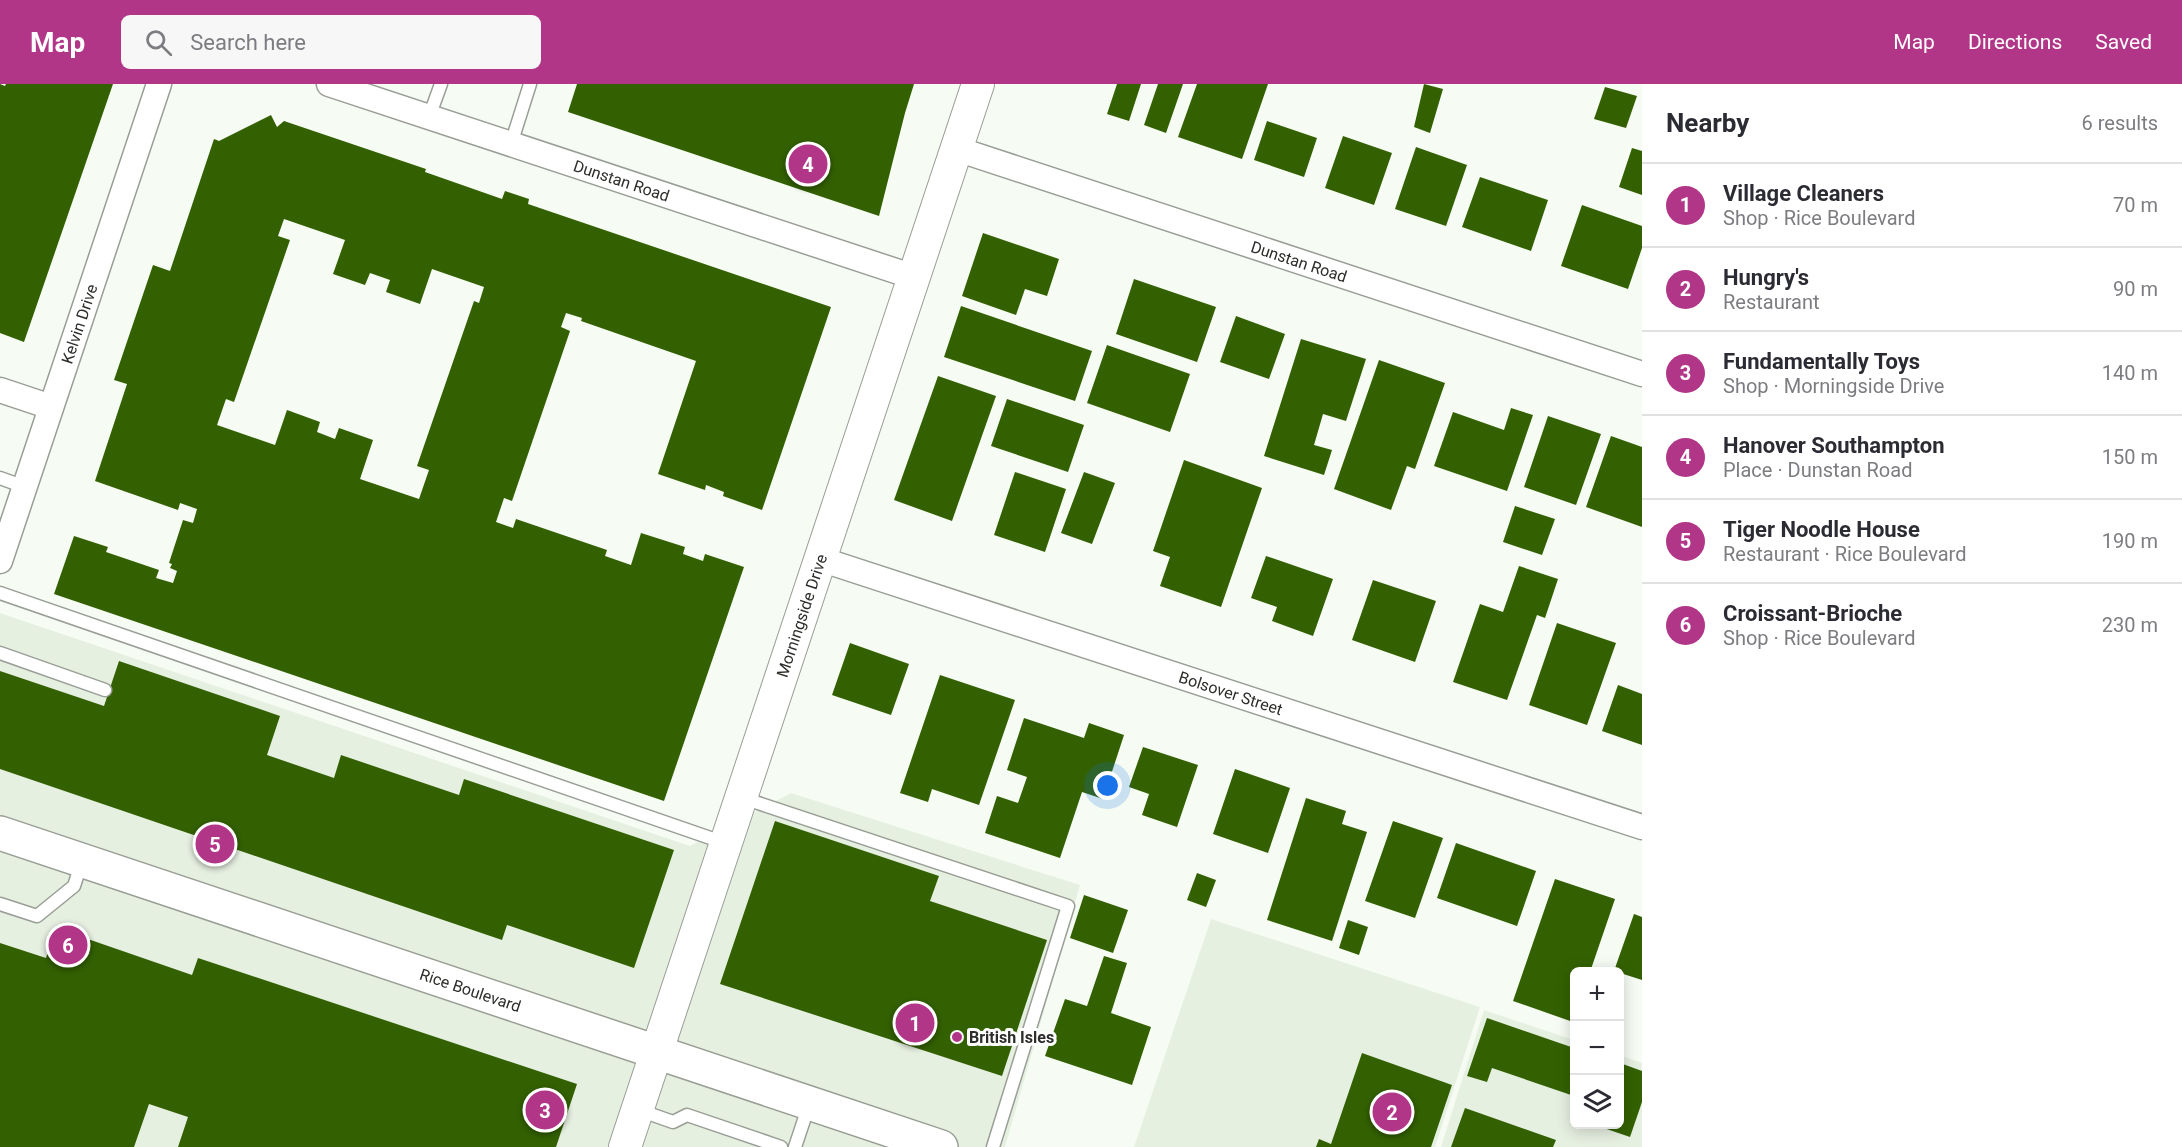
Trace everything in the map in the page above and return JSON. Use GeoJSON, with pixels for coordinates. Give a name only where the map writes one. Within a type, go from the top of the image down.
{"type":"FeatureCollection","features":[{"type":"Feature","properties":{"kind":"main road","name":"Rice Boulevard"},"geometry":{"type":"LineString","coordinates":[[0,833],[941,1147]]}},
{"type":"Feature","properties":{"kind":"street","name":"Kelvin Drive"},"geometry":{"type":"LineString","coordinates":[[0,561],[159,84]]}},
{"type":"Feature","properties":{"kind":"street","name":"Dunstan Road"},"geometry":{"type":"LineString","coordinates":[[329,84],[914,278]]}},
{"type":"Feature","properties":{"kind":"street","name":"Morningside Drive"},"geometry":{"type":"LineString","coordinates":[[626,1147],[978,84]]}},
{"type":"Feature","properties":{"kind":"street","name":"Dunstan Road"},"geometry":{"type":"LineString","coordinates":[[957,148],[1642,374]]}},
{"type":"Feature","properties":{"kind":"street"},"geometry":{"type":"LineString","coordinates":[[0,390],[51,407]]}},
{"type":"Feature","properties":{"kind":"street","name":"Bolsover Street"},"geometry":{"type":"LineString","coordinates":[[820,559],[1642,827]]}},
{"type":"Feature","properties":{"kind":"lane"},"geometry":{"type":"LineString","coordinates":[[429,117],[441,84]]}},
{"type":"Feature","properties":{"kind":"lane"},"geometry":{"type":"LineString","coordinates":[[512,144],[530,84]]}},
{"type":"Feature","properties":{"kind":"lane"},"geometry":{"type":"LineString","coordinates":[[0,478],[25,487]]}},
{"type":"Feature","properties":{"kind":"lane"},"geometry":{"type":"LineString","coordinates":[[0,593],[726,843]]}},
{"type":"Feature","properties":{"kind":"lane"},"geometry":{"type":"LineString","coordinates":[[0,654],[105,690]]}},
{"type":"Feature","properties":{"kind":"lane"},"geometry":{"type":"LineString","coordinates":[[741,798],[1068,906],[993,1147]]}},
{"type":"Feature","properties":{"kind":"lane"},"geometry":{"type":"LineString","coordinates":[[0,904],[37,916],[74,886],[82,861]]}},
{"type":"Feature","properties":{"kind":"lane"},"geometry":{"type":"LineString","coordinates":[[795,1147],[810,1103]]}},
{"type":"Feature","properties":{"kind":"lane"},"geometry":{"type":"LineString","coordinates":[[638,1110],[673,1122],[687,1115],[781,1147]]}},
{"type":"Feature","properties":{"kind":"shaded area"},"geometry":{"type":"Polygon","coordinates":[[[0,613],[690,846],[791,793],[1080,885],[1005,1147],[0,1147],[0,613]]]}},
{"type":"Feature","properties":{"kind":"shaded area"},"geometry":{"type":"Polygon","coordinates":[[[1211,919],[1480,1007],[1435,1147],[1134,1147],[1211,919]]]}},
{"type":"Feature","properties":{"kind":"shaded area"},"geometry":{"type":"Polygon","coordinates":[[[1484,1010],[1570,1039],[1570,1129],[1624,1129],[1624,1056],[1642,1063],[1642,1147],[1441,1147],[1484,1010]]]}},
{"type":"Feature","properties":{"kind":"building"},"geometry":{"type":"Polygon","coordinates":[[[0,84],[5,86],[6,84],[113,84],[24,342],[0,333],[0,84]]]}},
{"type":"Feature","properties":{"kind":"building"},"geometry":{"type":"Polygon","coordinates":[[[577,84],[914,84],[879,216],[568,112],[577,84]]]}},
{"type":"Feature","properties":{"kind":"building"},"geometry":{"type":"Polygon","coordinates":[[[1117,84],[1141,84],[1129,121],[1107,114],[1117,84]]]}},
{"type":"Feature","properties":{"kind":"building"},"geometry":{"type":"Polygon","coordinates":[[[1158,84],[1183,84],[1166,133],[1144,125],[1158,84]]]}},
{"type":"Feature","properties":{"kind":"building"},"geometry":{"type":"Polygon","coordinates":[[[1197,84],[1268,84],[1242,159],[1178,137],[1197,84]]]}},
{"type":"Feature","properties":{"kind":"building"},"geometry":{"type":"Polygon","coordinates":[[[1424,84],[1443,89],[1430,133],[1414,127],[1424,84]]]}},
{"type":"Feature","properties":{"kind":"building"},"geometry":{"type":"Polygon","coordinates":[[[1605,87],[1637,96],[1626,128],[1594,119],[1605,87]]]}},
{"type":"Feature","properties":{"kind":"building"},"geometry":{"type":"Polygon","coordinates":[[[271,115],[277,127],[284,121],[426,169],[425,172],[502,199],[505,191],[529,199],[528,204],[831,307],[762,510],[723,496],[724,492],[706,485],[705,490],[658,474],[696,361],[581,321],[582,318],[566,313],[561,327],[570,331],[512,501],[504,498],[496,522],[513,528],[516,519],[607,550],[605,556],[631,565],[641,533],[685,547],[683,554],[703,561],[705,554],[744,567],[664,801],[54,594],[74,536],[108,547],[106,552],[159,570],[156,578],[173,583],[177,571],[170,568],[172,564],[169,563],[183,520],[193,523],[197,509],[180,503],[178,510],[95,481],[127,384],[114,380],[153,265],[170,271],[214,139],[219,141],[271,115]],[[284,219],[278,236],[290,240],[234,402],[226,399],[217,425],[275,445],[287,410],[320,422],[317,432],[335,439],[339,428],[373,440],[360,479],[419,499],[429,470],[417,466],[474,301],[479,303],[484,287],[432,269],[420,304],[386,292],[390,280],[370,273],[365,285],[333,274],[345,240],[284,219]]]}},
{"type":"Feature","properties":{"kind":"building"},"geometry":{"type":"Polygon","coordinates":[[[1267,121],[1317,138],[1304,177],[1254,160],[1267,121]]]}},
{"type":"Feature","properties":{"kind":"building"},"geometry":{"type":"Polygon","coordinates":[[[1343,136],[1392,153],[1374,205],[1325,188],[1343,136]]]}},
{"type":"Feature","properties":{"kind":"building"},"geometry":{"type":"Polygon","coordinates":[[[1416,147],[1467,165],[1446,226],[1395,209],[1416,147]]]}},
{"type":"Feature","properties":{"kind":"building"},"geometry":{"type":"Polygon","coordinates":[[[1632,148],[1642,151],[1642,195],[1619,187],[1632,148]]]}},
{"type":"Feature","properties":{"kind":"building"},"geometry":{"type":"Polygon","coordinates":[[[1480,177],[1548,200],[1531,251],[1462,227],[1480,177]]]}},
{"type":"Feature","properties":{"kind":"building"},"geometry":{"type":"Polygon","coordinates":[[[1582,205],[1642,226],[1642,248],[1628,289],[1561,266],[1582,205]]]}},
{"type":"Feature","properties":{"kind":"building"},"geometry":{"type":"Polygon","coordinates":[[[983,233],[1059,259],[1047,296],[1025,289],[1016,315],[962,296],[983,233]]]}},
{"type":"Feature","properties":{"kind":"building"},"geometry":{"type":"Polygon","coordinates":[[[1134,279],[1216,307],[1197,362],[1116,334],[1134,279]]]}},
{"type":"Feature","properties":{"kind":"building"},"geometry":{"type":"Polygon","coordinates":[[[961,306],[1092,351],[1075,401],[944,357],[961,306]]]}},
{"type":"Feature","properties":{"kind":"building"},"geometry":{"type":"Polygon","coordinates":[[[1236,316],[1285,334],[1269,379],[1220,362],[1236,316]]]}},
{"type":"Feature","properties":{"kind":"building"},"geometry":{"type":"Polygon","coordinates":[[[1301,339],[1366,359],[1346,421],[1323,414],[1314,445],[1332,450],[1324,475],[1264,456],[1301,339]]]}},
{"type":"Feature","properties":{"kind":"building"},"geometry":{"type":"Polygon","coordinates":[[[1107,345],[1190,374],[1170,432],[1087,403],[1107,345]]]}},
{"type":"Feature","properties":{"kind":"building"},"geometry":{"type":"Polygon","coordinates":[[[1379,360],[1445,383],[1415,469],[1407,466],[1391,510],[1334,489],[1379,360]]]}},
{"type":"Feature","properties":{"kind":"building"},"geometry":{"type":"Polygon","coordinates":[[[938,376],[996,396],[952,521],[894,500],[938,376]]]}},
{"type":"Feature","properties":{"kind":"building"},"geometry":{"type":"Polygon","coordinates":[[[1007,399],[1084,425],[1068,472],[991,446],[1007,399]]]}},
{"type":"Feature","properties":{"kind":"building"},"geometry":{"type":"Polygon","coordinates":[[[1511,408],[1533,415],[1507,491],[1434,466],[1453,412],[1504,430],[1511,408]]]}},
{"type":"Feature","properties":{"kind":"building"},"geometry":{"type":"Polygon","coordinates":[[[1548,416],[1601,434],[1576,505],[1524,487],[1548,416]]]}},
{"type":"Feature","properties":{"kind":"building"},"geometry":{"type":"Polygon","coordinates":[[[1611,436],[1642,447],[1642,527],[1586,507],[1611,436]]]}},
{"type":"Feature","properties":{"kind":"building"},"geometry":{"type":"Polygon","coordinates":[[[1184,460],[1262,488],[1221,607],[1160,586],[1170,557],[1153,551],[1184,460]]]}},
{"type":"Feature","properties":{"kind":"building"},"geometry":{"type":"Polygon","coordinates":[[[1015,472],[1066,489],[1045,552],[994,535],[1015,472]]]}},
{"type":"Feature","properties":{"kind":"building"},"geometry":{"type":"Polygon","coordinates":[[[1084,472],[1115,483],[1092,544],[1061,533],[1084,472]]]}},
{"type":"Feature","properties":{"kind":"building"},"geometry":{"type":"Polygon","coordinates":[[[1515,506],[1555,519],[1542,555],[1503,542],[1515,506]]]}},
{"type":"Feature","properties":{"kind":"building"},"geometry":{"type":"Polygon","coordinates":[[[1266,556],[1333,579],[1313,636],[1272,621],[1277,607],[1251,598],[1266,556]]]}},
{"type":"Feature","properties":{"kind":"building"},"geometry":{"type":"Polygon","coordinates":[[[1519,566],[1558,579],[1545,618],[1537,615],[1507,700],[1453,682],[1480,604],[1503,612],[1519,566]]]}},
{"type":"Feature","properties":{"kind":"building"},"geometry":{"type":"Polygon","coordinates":[[[1373,580],[1436,601],[1415,662],[1352,640],[1373,580]]]}},
{"type":"Feature","properties":{"kind":"building"},"geometry":{"type":"Polygon","coordinates":[[[1557,623],[1616,643],[1587,725],[1529,705],[1557,623]]]}},
{"type":"Feature","properties":{"kind":"building"},"geometry":{"type":"Polygon","coordinates":[[[850,643],[909,664],[891,715],[832,695],[850,643]]]}},
{"type":"Feature","properties":{"kind":"building"},"geometry":{"type":"Polygon","coordinates":[[[119,661],[280,716],[267,755],[334,778],[341,755],[459,795],[464,779],[674,850],[634,968],[507,925],[502,940],[0,769],[0,671],[104,706],[119,661]]]}},
{"type":"Feature","properties":{"kind":"building"},"geometry":{"type":"Polygon","coordinates":[[[940,675],[1015,700],[979,805],[932,789],[928,802],[900,793],[940,675]]]}},
{"type":"Feature","properties":{"kind":"building"},"geometry":{"type":"Polygon","coordinates":[[[1618,685],[1642,694],[1642,745],[1602,731],[1618,685]]]}},
{"type":"Feature","properties":{"kind":"building"},"geometry":{"type":"Polygon","coordinates":[[[1024,718],[1084,738],[1089,723],[1124,735],[1103,799],[1082,792],[1060,858],[985,833],[997,796],[1018,803],[1027,777],[1007,770],[1024,718]]]}},
{"type":"Feature","properties":{"kind":"building"},"geometry":{"type":"Polygon","coordinates":[[[1143,747],[1198,765],[1177,827],[1142,815],[1149,794],[1129,787],[1143,747]]]}},
{"type":"Feature","properties":{"kind":"building"},"geometry":{"type":"Polygon","coordinates":[[[1235,769],[1290,788],[1268,853],[1213,834],[1235,769]]]}},
{"type":"Feature","properties":{"kind":"building"},"geometry":{"type":"Polygon","coordinates":[[[1306,798],[1346,811],[1342,824],[1367,832],[1332,941],[1267,920],[1306,798]]]}},
{"type":"Feature","properties":{"kind":"building"},"geometry":{"type":"Polygon","coordinates":[[[775,821],[939,876],[930,901],[1047,940],[1002,1076],[720,984],[775,821]]]}},
{"type":"Feature","properties":{"kind":"building"},"geometry":{"type":"Polygon","coordinates":[[[1393,821],[1443,838],[1415,918],[1365,901],[1393,821]]]}},
{"type":"Feature","properties":{"kind":"building"},"geometry":{"type":"Polygon","coordinates":[[[1456,843],[1536,871],[1517,926],[1437,898],[1456,843]]]}},
{"type":"Feature","properties":{"kind":"building"},"geometry":{"type":"Polygon","coordinates":[[[1197,873],[1216,880],[1206,907],[1187,900],[1197,873]]]}},
{"type":"Feature","properties":{"kind":"building"},"geometry":{"type":"Polygon","coordinates":[[[1555,879],[1615,899],[1592,967],[1570,967],[1570,1021],[1513,1001],[1555,879]]]}},
{"type":"Feature","properties":{"kind":"building"},"geometry":{"type":"Polygon","coordinates":[[[1084,895],[1128,910],[1113,953],[1070,938],[1084,895]]]}},
{"type":"Feature","properties":{"kind":"building"},"geometry":{"type":"Polygon","coordinates":[[[1634,914],[1642,917],[1642,980],[1624,974],[1624,967],[1615,967],[1634,914]]]}},
{"type":"Feature","properties":{"kind":"building"},"geometry":{"type":"Polygon","coordinates":[[[1348,920],[1368,927],[1359,955],[1339,948],[1348,920]]]}},
{"type":"Feature","properties":{"kind":"building"},"geometry":{"type":"Polygon","coordinates":[[[56,928],[192,975],[198,958],[577,1084],[556,1147],[178,1147],[188,1117],[149,1104],[134,1147],[0,1147],[0,943],[46,958],[56,928]]]}},
{"type":"Feature","properties":{"kind":"building"},"geometry":{"type":"Polygon","coordinates":[[[1104,956],[1127,963],[1111,1013],[1151,1027],[1132,1085],[1045,1056],[1065,999],[1087,1006],[1104,956]]]}},
{"type":"Feature","properties":{"kind":"building"},"geometry":{"type":"Polygon","coordinates":[[[1487,1018],[1570,1047],[1570,1095],[1492,1068],[1487,1082],[1467,1076],[1487,1018]]]}},
{"type":"Feature","properties":{"kind":"building"},"geometry":{"type":"Polygon","coordinates":[[[1362,1053],[1452,1085],[1431,1147],[1316,1147],[1319,1139],[1331,1144],[1362,1053]]]}},
{"type":"Feature","properties":{"kind":"building"},"geometry":{"type":"Polygon","coordinates":[[[1624,1064],[1642,1071],[1642,1102],[1630,1137],[1607,1129],[1624,1129],[1624,1064]]]}},
{"type":"Feature","properties":{"kind":"building"},"geometry":{"type":"Polygon","coordinates":[[[1465,1108],[1556,1140],[1553,1147],[1451,1147],[1465,1108]]]}},
{"type":"Feature","properties":{"kind":"place","name":"Hanover Southampton"},"geometry":{"type":"Point","coordinates":[808,164]}},
{"type":"Feature","properties":{"kind":"place","name":"Tiger Noodle House"},"geometry":{"type":"Point","coordinates":[215,844]}},
{"type":"Feature","properties":{"kind":"place","name":"Croissant-Brioche"},"geometry":{"type":"Point","coordinates":[68,945]}},
{"type":"Feature","properties":{"kind":"place","name":"Village Cleaners"},"geometry":{"type":"Point","coordinates":[915,1023]}},
{"type":"Feature","properties":{"kind":"place","name":"British Isles"},"geometry":{"type":"Point","coordinates":[957,1037]}},
{"type":"Feature","properties":{"kind":"place","name":"Fundamentally Toys"},"geometry":{"type":"Point","coordinates":[545,1110]}},
{"type":"Feature","properties":{"kind":"place","name":"Hungry's"},"geometry":{"type":"Point","coordinates":[1392,1112]}}]}
